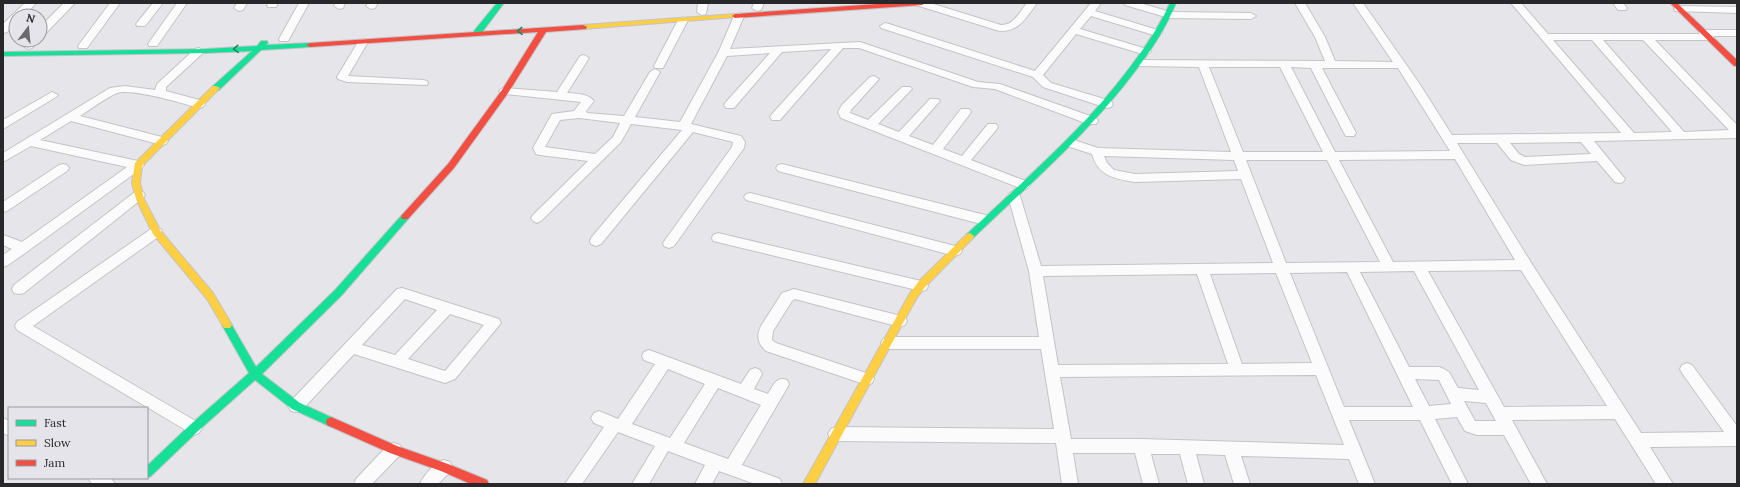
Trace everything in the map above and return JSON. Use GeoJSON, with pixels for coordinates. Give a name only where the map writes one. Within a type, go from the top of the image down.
{"type":"FeatureCollection","features":[{"type":"Feature","properties":{"kind":"street"},"geometry":{"type":"LineString","coordinates":[[48,25],[70,3]]}},
{"type":"Feature","properties":{"kind":"street"},"geometry":{"type":"LineString","coordinates":[[83,46],[116,3]]}},
{"type":"Feature","properties":{"kind":"street"},"geometry":{"type":"LineString","coordinates":[[141,24],[158,3]]}},
{"type":"Feature","properties":{"kind":"street"},"geometry":{"type":"LineString","coordinates":[[153,44],[182,3]]}},
{"type":"Feature","properties":{"kind":"street"},"geometry":{"type":"LineString","coordinates":[[284,39],[304,3]]}},
{"type":"Feature","properties":{"kind":"street"},"geometry":{"type":"LineString","coordinates":[[476,33],[500,3]]}},
{"type":"Feature","properties":{"kind":"street"},"geometry":{"type":"LineString","coordinates":[[490,32],[511,3]]}},
{"type":"Feature","properties":{"kind":"street"},"geometry":{"type":"LineString","coordinates":[[48,44],[83,46],[284,39],[414,32],[495,24],[575,21],[703,8],[829,3]]}},
{"type":"Feature","properties":{"kind":"street"},"geometry":{"type":"LineString","coordinates":[[3,54],[199,51],[363,42],[921,3],[1000,28],[1010,28],[1016,24],[1032,3]]}},
{"type":"Feature","properties":{"kind":"street"},"geometry":{"type":"LineString","coordinates":[[1037,75],[1096,3]]}},
{"type":"Feature","properties":{"kind":"street"},"geometry":{"type":"LineString","coordinates":[[1130,3],[1169,14],[1251,16]]}},
{"type":"Feature","properties":{"kind":"street"},"geometry":{"type":"LineString","coordinates":[[810,484],[836,434],[921,286],[985,220],[1014,196],[1024,185],[1071,143],[1092,121],[1122,86],[1146,52],[1169,14],[1173,3]]}},
{"type":"Feature","properties":{"kind":"street"},"geometry":{"type":"LineString","coordinates":[[1300,3],[1320,37],[1331,64]]}},
{"type":"Feature","properties":{"kind":"street"},"geometry":{"type":"LineString","coordinates":[[1358,3],[1415,85],[1450,139],[1526,265],[1665,484]]}},
{"type":"Feature","properties":{"kind":"street"},"geometry":{"type":"LineString","coordinates":[[1516,3],[1547,37],[1630,136]]}},
{"type":"Feature","properties":{"kind":"street"},"geometry":{"type":"LineString","coordinates":[[1676,6],[1737,10]]}},
{"type":"Feature","properties":{"kind":"street"},"geometry":{"type":"LineString","coordinates":[[1676,6],[1737,64]]}},
{"type":"Feature","properties":{"kind":"street"},"geometry":{"type":"LineString","coordinates":[[1089,12],[1158,33]]}},
{"type":"Feature","properties":{"kind":"street"},"geometry":{"type":"LineString","coordinates":[[596,241],[687,127],[723,53],[739,16]]}},
{"type":"Feature","properties":{"kind":"street"},"geometry":{"type":"LineString","coordinates":[[537,218],[598,158],[616,138],[629,119],[683,20]]}},
{"type":"Feature","properties":{"kind":"street"},"geometry":{"type":"LineString","coordinates":[[885,26],[1037,75],[1047,85],[1107,104]]}},
{"type":"Feature","properties":{"kind":"street"},"geometry":{"type":"LineString","coordinates":[[148,472],[194,428],[255,374],[338,293],[451,166],[505,91],[543,30]]}},
{"type":"Feature","properties":{"kind":"street"},"geometry":{"type":"LineString","coordinates":[[1074,30],[1146,52]]}},
{"type":"Feature","properties":{"kind":"street"},"geometry":{"type":"LineString","coordinates":[[1547,37],[1647,38],[1737,32]]}},
{"type":"Feature","properties":{"kind":"street"},"geometry":{"type":"LineString","coordinates":[[1595,37],[1681,135]]}},
{"type":"Feature","properties":{"kind":"street"},"geometry":{"type":"LineString","coordinates":[[1647,38],[1712,104],[1737,133]]}},
{"type":"Feature","properties":{"kind":"street"},"geometry":{"type":"LineString","coordinates":[[3,262],[138,166],[199,104],[267,39]]}},
{"type":"Feature","properties":{"kind":"street"},"geometry":{"type":"LineString","coordinates":[[363,42],[342,77],[347,79],[423,83]]}},
{"type":"Feature","properties":{"kind":"street"},"geometry":{"type":"LineString","coordinates":[[776,117],[840,45]]}},
{"type":"Feature","properties":{"kind":"street"},"geometry":{"type":"LineString","coordinates":[[723,53],[860,45],[977,85],[996,86],[1092,121]]}},
{"type":"Feature","properties":{"kind":"street"},"geometry":{"type":"LineString","coordinates":[[730,105],[779,49]]}},
{"type":"Feature","properties":{"kind":"street"},"geometry":{"type":"LineString","coordinates":[[162,94],[160,91],[161,86],[199,51]]}},
{"type":"Feature","properties":{"kind":"street"},"geometry":{"type":"LineString","coordinates":[[560,96],[584,58]]}},
{"type":"Feature","properties":{"kind":"street"},"geometry":{"type":"LineString","coordinates":[[1138,63],[1400,65]]}},
{"type":"Feature","properties":{"kind":"street"},"geometry":{"type":"LineString","coordinates":[[1203,64],[1281,268],[1367,484]]}},
{"type":"Feature","properties":{"kind":"street"},"geometry":{"type":"LineString","coordinates":[[1284,65],[1333,156],[1389,266]]}},
{"type":"Feature","properties":{"kind":"street"},"geometry":{"type":"LineString","coordinates":[[1315,65],[1350,133]]}},
{"type":"Feature","properties":{"kind":"street"},"geometry":{"type":"LineString","coordinates":[[874,79],[844,112],[845,115],[1024,185]]}},
{"type":"Feature","properties":{"kind":"street"},"geometry":{"type":"LineString","coordinates":[[3,158],[114,90],[125,89],[162,94],[199,104]]}},
{"type":"Feature","properties":{"kind":"street"},"geometry":{"type":"LineString","coordinates":[[870,125],[906,89]]}},
{"type":"Feature","properties":{"kind":"street"},"geometry":{"type":"LineString","coordinates":[[505,91],[586,99],[588,101],[580,111],[581,114]]}},
{"type":"Feature","properties":{"kind":"street"},"geometry":{"type":"LineString","coordinates":[[3,125],[52,95]]}},
{"type":"Feature","properties":{"kind":"street"},"geometry":{"type":"LineString","coordinates":[[901,137],[934,100]]}},
{"type":"Feature","properties":{"kind":"street"},"geometry":{"type":"LineString","coordinates":[[936,150],[965,112]]}},
{"type":"Feature","properties":{"kind":"street"},"geometry":{"type":"LineString","coordinates":[[598,158],[540,151],[539,148],[556,117],[581,114],[584,116],[629,119],[687,127],[737,139],[739,142],[738,148],[669,243]]}},
{"type":"Feature","properties":{"kind":"street"},"geometry":{"type":"LineString","coordinates":[[69,117],[162,141]]}},
{"type":"Feature","properties":{"kind":"street"},"geometry":{"type":"LineString","coordinates":[[964,161],[992,127]]}},
{"type":"Feature","properties":{"kind":"street"},"geometry":{"type":"LineString","coordinates":[[1450,139],[1584,138],[1737,133]]}},
{"type":"Feature","properties":{"kind":"street"},"geometry":{"type":"LineString","coordinates":[[1584,138],[1619,179]]}},
{"type":"Feature","properties":{"kind":"street"},"geometry":{"type":"LineString","coordinates":[[1500,139],[1515,157],[1524,161],[1600,157]]}},
{"type":"Feature","properties":{"kind":"street"},"geometry":{"type":"LineString","coordinates":[[29,142],[138,166]]}},
{"type":"Feature","properties":{"kind":"street"},"geometry":{"type":"LineString","coordinates":[[1071,143],[1097,152],[1238,156],[1459,155]]}},
{"type":"Feature","properties":{"kind":"street"},"geometry":{"type":"LineString","coordinates":[[1097,152],[1101,166],[1108,172],[1135,178],[1246,175]]}},
{"type":"Feature","properties":{"kind":"street"},"geometry":{"type":"LineString","coordinates":[[138,166],[136,183],[139,195],[156,232],[210,296],[255,374],[296,406],[394,450],[444,467],[483,484]]}},
{"type":"Feature","properties":{"kind":"street"},"geometry":{"type":"LineString","coordinates":[[3,208],[63,168]]}},
{"type":"Feature","properties":{"kind":"street"},"geometry":{"type":"LineString","coordinates":[[782,168],[985,220]]}},
{"type":"Feature","properties":{"kind":"street"},"geometry":{"type":"LineString","coordinates":[[19,289],[139,195]]}},
{"type":"Feature","properties":{"kind":"street"},"geometry":{"type":"LineString","coordinates":[[1014,196],[1036,271],[1070,484]]}},
{"type":"Feature","properties":{"kind":"street"},"geometry":{"type":"LineString","coordinates":[[750,197],[955,251]]}},
{"type":"Feature","properties":{"kind":"street"},"geometry":{"type":"LineString","coordinates":[[156,232],[22,326],[194,428]]}},
{"type":"Feature","properties":{"kind":"street"},"geometry":{"type":"LineString","coordinates":[[718,238],[921,286]]}},
{"type":"Feature","properties":{"kind":"street"},"geometry":{"type":"LineString","coordinates":[[3,240],[23,248]]}},
{"type":"Feature","properties":{"kind":"street"},"geometry":{"type":"LineString","coordinates":[[1036,271],[1526,265]]}},
{"type":"Feature","properties":{"kind":"street"},"geometry":{"type":"LineString","coordinates":[[1418,266],[1539,484]]}},
{"type":"Feature","properties":{"kind":"street"},"geometry":{"type":"LineString","coordinates":[[1351,267],[1460,484]]}},
{"type":"Feature","properties":{"kind":"street"},"geometry":{"type":"LineString","coordinates":[[1202,268],[1237,370]]}},
{"type":"Feature","properties":{"kind":"street"},"geometry":{"type":"LineString","coordinates":[[296,406],[351,347],[402,293],[494,323],[450,375],[445,377],[351,347]]}},
{"type":"Feature","properties":{"kind":"street"},"geometry":{"type":"LineString","coordinates":[[867,379],[770,347],[765,342],[766,330],[787,297],[794,294],[900,321]]}},
{"type":"Feature","properties":{"kind":"street"},"geometry":{"type":"LineString","coordinates":[[397,362],[447,308]]}},
{"type":"Feature","properties":{"kind":"street"},"geometry":{"type":"LineString","coordinates":[[888,343],[1048,343]]}},
{"type":"Feature","properties":{"kind":"street"},"geometry":{"type":"LineString","coordinates":[[649,356],[771,402]]}},
{"type":"Feature","properties":{"kind":"street"},"geometry":{"type":"LineString","coordinates":[[573,484],[665,361]]}},
{"type":"Feature","properties":{"kind":"street"},"geometry":{"type":"LineString","coordinates":[[1052,371],[1321,369]]}},
{"type":"Feature","properties":{"kind":"street"},"geometry":{"type":"LineString","coordinates":[[1688,370],[1737,439]]}},
{"type":"Feature","properties":{"kind":"street"},"geometry":{"type":"LineString","coordinates":[[1404,373],[1439,373],[1444,376],[1470,426],[1477,428],[1509,428]]}},
{"type":"Feature","properties":{"kind":"street"},"geometry":{"type":"LineString","coordinates":[[744,392],[755,374]]}},
{"type":"Feature","properties":{"kind":"street"},"geometry":{"type":"LineString","coordinates":[[640,484],[715,380]]}},
{"type":"Feature","properties":{"kind":"street"},"geometry":{"type":"LineString","coordinates":[[731,468],[782,384]]}},
{"type":"Feature","properties":{"kind":"street"},"geometry":{"type":"LineString","coordinates":[[1453,394],[1492,397]]}},
{"type":"Feature","properties":{"kind":"street"},"geometry":{"type":"LineString","coordinates":[[1339,414],[1424,413],[1461,410]]}},
{"type":"Feature","properties":{"kind":"street"},"geometry":{"type":"LineString","coordinates":[[1501,414],[1620,412]]}},
{"type":"Feature","properties":{"kind":"street"},"geometry":{"type":"LineString","coordinates":[[599,418],[772,484]]}},
{"type":"Feature","properties":{"kind":"street"},"geometry":{"type":"LineString","coordinates":[[836,434],[1062,441],[1141,446],[1354,452]]}},
{"type":"Feature","properties":{"kind":"street"},"geometry":{"type":"LineString","coordinates":[[1637,440],[1737,439]]}},
{"type":"Feature","properties":{"kind":"street"},"geometry":{"type":"LineString","coordinates":[[1141,446],[1151,484]]}},
{"type":"Feature","properties":{"kind":"street"},"geometry":{"type":"LineString","coordinates":[[1186,447],[1196,484]]}},
{"type":"Feature","properties":{"kind":"street"},"geometry":{"type":"LineString","coordinates":[[1231,448],[1242,484]]}},
{"type":"Feature","properties":{"kind":"street"},"geometry":{"type":"LineString","coordinates":[[362,484],[394,450]]}},
{"type":"Feature","properties":{"kind":"street"},"geometry":{"type":"LineString","coordinates":[[703,484],[716,462]]}},
{"type":"Feature","properties":{"kind":"street"},"geometry":{"type":"LineString","coordinates":[[428,484],[444,467]]}},
{"type":"Feature","properties":{"kind":"street"},"geometry":{"type":"LineString","coordinates":[[98,479],[107,484]]}},
{"type":"Feature","properties":{"kind":"traffic: fast"},"geometry":{"type":"LineString","coordinates":[[477,33],[501,3]]}},
{"type":"Feature","properties":{"kind":"traffic: fast"},"geometry":{"type":"LineString","coordinates":[[970,236],[1059,152],[1101,109],[1149,47],[1162,26],[1173,3]]}},
{"type":"Feature","properties":{"kind":"traffic: fast"},"geometry":{"type":"LineString","coordinates":[[216,88],[264,43]]}},
{"type":"Feature","properties":{"kind":"traffic: fast"},"geometry":{"type":"LineString","coordinates":[[3,54],[206,51],[310,45]]}},
{"type":"Feature","properties":{"kind":"traffic: fast"},"geometry":{"type":"LineString","coordinates":[[331,422],[296,406],[255,374],[338,293],[405,217]]}},
{"type":"Feature","properties":{"kind":"traffic: fast"},"geometry":{"type":"LineString","coordinates":[[148,472],[194,428],[255,374],[227,325]]}},
{"type":"Feature","properties":{"kind":"traffic: slow"},"geometry":{"type":"LineString","coordinates":[[583,27],[735,16]]}},
{"type":"Feature","properties":{"kind":"traffic: slow"},"geometry":{"type":"LineString","coordinates":[[216,88],[138,165],[136,183],[140,199],[156,232],[210,296],[227,325]]}},
{"type":"Feature","properties":{"kind":"traffic: slow"},"geometry":{"type":"LineString","coordinates":[[809,484],[913,296],[922,284],[970,236]]}},
{"type":"Feature","properties":{"kind":"traffic: jam"},"geometry":{"type":"LineString","coordinates":[[735,16],[922,3]]}},
{"type":"Feature","properties":{"kind":"traffic: jam"},"geometry":{"type":"LineString","coordinates":[[1673,3],[1737,64]]}},
{"type":"Feature","properties":{"kind":"traffic: jam"},"geometry":{"type":"LineString","coordinates":[[310,45],[583,27]]}},
{"type":"Feature","properties":{"kind":"traffic: jam"},"geometry":{"type":"LineString","coordinates":[[405,217],[451,166],[505,91],[543,30]]}},
{"type":"Feature","properties":{"kind":"traffic: jam"},"geometry":{"type":"LineString","coordinates":[[331,422],[394,450],[444,467],[483,484]]}}]}
